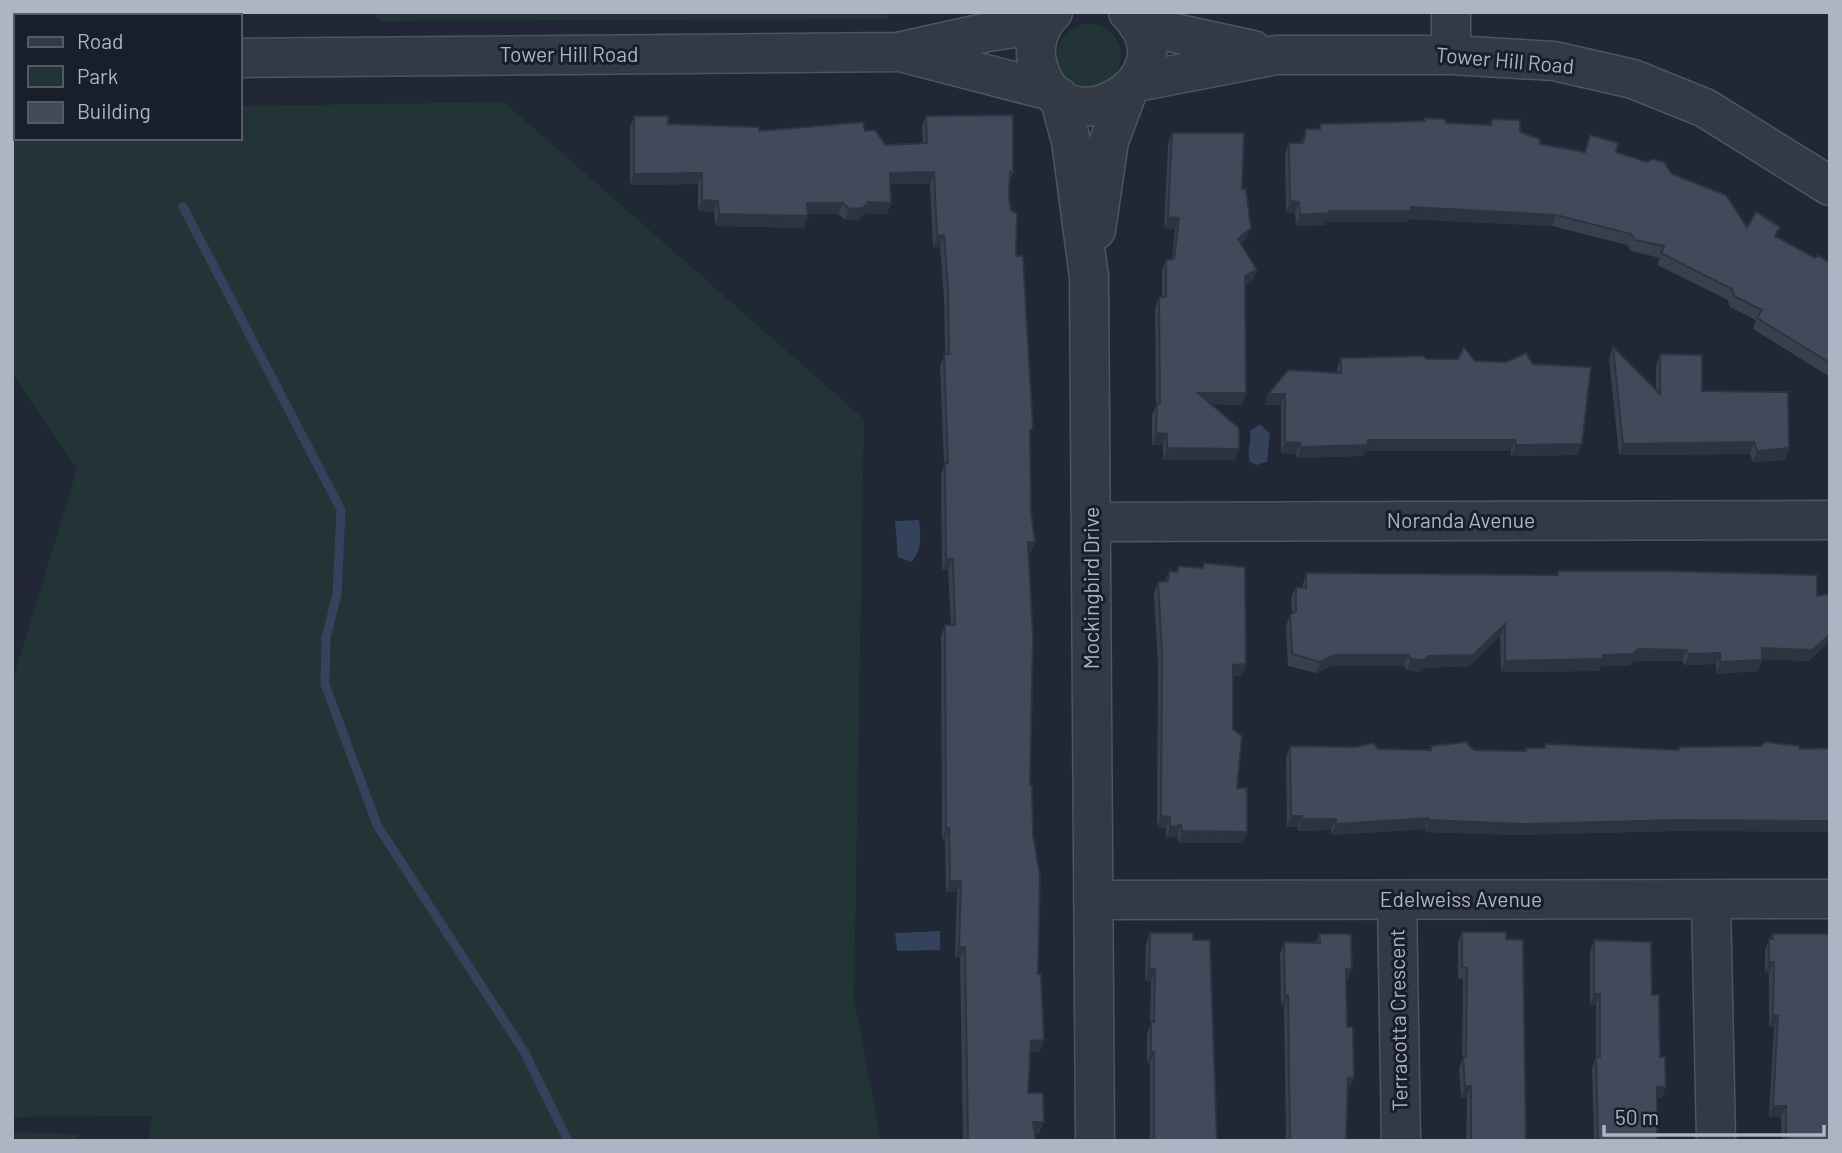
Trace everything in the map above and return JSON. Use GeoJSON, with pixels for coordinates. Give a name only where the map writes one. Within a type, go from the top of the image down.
{"type":"FeatureCollection","features":[{"type":"Feature","properties":{"kind":"street"},"geometry":{"type":"LineString","coordinates":[[1451,12],[1451,54]]}},
{"type":"Feature","properties":{"kind":"street","name":"Tower Hill Road"},"geometry":{"type":"LineString","coordinates":[[242,58],[898,52],[1048,18]]}},
{"type":"Feature","properties":{"kind":"street","name":"Mockingbird Drive"},"geometry":{"type":"LineString","coordinates":[[1048,18],[1037,41],[1036,59],[1041,76],[1055,94],[1071,141],[1089,277],[1093,900]]}},
{"type":"Feature","properties":{"kind":"street","name":"Tower Hill Road"},"geometry":{"type":"LineString","coordinates":[[1133,18],[1276,55]]}},
{"type":"Feature","properties":{"kind":"street","name":"Mockingbird Drive"},"geometry":{"type":"LineString","coordinates":[[1089,277],[1109,141],[1132,87],[1142,71],[1145,48],[1133,18]]}},
{"type":"Feature","properties":{"kind":"street","name":"Tower Hill Road"},"geometry":{"type":"LineString","coordinates":[[898,52],[1055,94],[1076,105],[1094,107],[1112,103],[1132,87],[1276,55],[1451,54],[1554,61],[1633,79],[1705,108],[1830,186]]}},
{"type":"Feature","properties":{"kind":"street","name":"Noranda Avenue"},"geometry":{"type":"LineString","coordinates":[[1092,522],[1830,520]]}},
{"type":"Feature","properties":{"kind":"street","name":"Edelweiss Avenue"},"geometry":{"type":"LineString","coordinates":[[1093,900],[1830,899]]}},
{"type":"Feature","properties":{"kind":"street"},"geometry":{"type":"LineString","coordinates":[[1093,900],[1095,1141]]}},
{"type":"Feature","properties":{"kind":"street","name":"Terracotta Crescent"},"geometry":{"type":"LineString","coordinates":[[1397,900],[1401,1141]]}},
{"type":"Feature","properties":{"kind":"street"},"geometry":{"type":"LineString","coordinates":[[1711,900],[1716,1141]]}},
{"type":"Feature","properties":{"kind":"green space"},"geometry":{"type":"Polygon","coordinates":[[[372,12],[887,12],[887,19],[380,21],[372,12]]]}},
{"type":"Feature","properties":{"kind":"green space"},"geometry":{"type":"Polygon","coordinates":[[[1089,24],[1101,26],[1112,33],[1119,44],[1119,68],[1112,79],[1101,86],[1089,88],[1077,86],[1066,79],[1059,68],[1057,56],[1059,44],[1066,33],[1077,26],[1089,24]]]}},
{"type":"Feature","properties":{"kind":"green space"},"geometry":{"type":"Polygon","coordinates":[[[504,102],[864,419],[854,998],[881,1141],[149,1141],[151,1116],[12,1117],[12,683],[77,469],[12,373],[12,110],[14,140],[242,140],[242,106],[504,102]]]}},
{"type":"Feature","properties":{"kind":"green space"},"geometry":{"type":"Polygon","coordinates":[[[12,1132],[78,1134],[78,1141],[12,1141],[12,1132]]]}},
{"type":"Feature","properties":{"kind":"water"},"geometry":{"type":"Polygon","coordinates":[[[1260,424],[1270,434],[1267,462],[1256,465],[1250,462],[1249,458],[1250,431],[1260,424]]]}},
{"type":"Feature","properties":{"kind":"water"},"geometry":{"type":"Polygon","coordinates":[[[919,520],[919,548],[911,562],[898,557],[895,521],[919,520]]]}},
{"type":"Feature","properties":{"kind":"water"},"geometry":{"type":"Polygon","coordinates":[[[940,931],[940,950],[897,951],[895,933],[940,931]]]}},
{"type":"Feature","properties":{"kind":"building"},"geometry":{"type":"Polygon","coordinates":[[[1013,115],[1013,172],[1010,172],[1009,197],[1011,210],[1017,213],[1016,256],[1023,256],[1033,429],[1030,430],[1031,512],[1035,542],[1028,542],[1033,638],[1030,785],[1033,834],[1040,876],[1038,974],[1041,974],[1044,1040],[1031,1041],[1028,1093],[1043,1093],[1044,1122],[1033,1122],[1036,1141],[968,1141],[965,947],[959,947],[961,881],[950,881],[949,828],[946,828],[945,625],[955,625],[953,559],[946,559],[945,463],[948,463],[944,354],[949,354],[948,287],[944,236],[937,235],[934,172],[890,173],[891,203],[868,202],[863,208],[849,209],[843,203],[807,203],[808,216],[719,214],[718,201],[702,200],[702,173],[634,174],[634,116],[668,116],[668,124],[759,127],[759,131],[863,122],[865,131],[875,130],[886,145],[927,143],[926,116],[1013,115]]]}},
{"type":"Feature","properties":{"kind":"building"},"geometry":{"type":"Polygon","coordinates":[[[1425,118],[1445,119],[1446,123],[1491,125],[1492,119],[1520,120],[1520,132],[1540,139],[1540,144],[1585,152],[1590,135],[1618,143],[1616,152],[1647,162],[1653,159],[1664,162],[1672,174],[1726,195],[1747,227],[1756,212],[1780,227],[1775,236],[1815,258],[1818,255],[1830,263],[1830,363],[1757,318],[1762,310],[1734,296],[1732,289],[1661,253],[1664,246],[1635,240],[1631,234],[1556,215],[1411,207],[1411,211],[1329,211],[1300,215],[1299,202],[1290,201],[1289,143],[1303,143],[1306,129],[1320,129],[1321,124],[1425,121],[1425,118]]]}},
{"type":"Feature","properties":{"kind":"building"},"geometry":{"type":"Polygon","coordinates":[[[1172,133],[1244,133],[1242,189],[1246,189],[1251,228],[1238,239],[1257,270],[1245,276],[1246,393],[1198,393],[1239,428],[1239,449],[1167,448],[1167,434],[1156,433],[1157,404],[1160,404],[1159,297],[1166,297],[1166,260],[1174,259],[1179,218],[1168,217],[1172,133]]]}},
{"type":"Feature","properties":{"kind":"building"},"geometry":{"type":"Polygon","coordinates":[[[1464,347],[1475,361],[1506,362],[1526,353],[1533,364],[1591,367],[1582,444],[1516,445],[1515,440],[1368,440],[1367,445],[1301,447],[1300,443],[1285,442],[1285,394],[1268,394],[1288,370],[1341,373],[1341,358],[1423,356],[1427,359],[1458,359],[1464,347]]]}},
{"type":"Feature","properties":{"kind":"building"},"geometry":{"type":"Polygon","coordinates":[[[1613,347],[1660,394],[1660,354],[1702,355],[1702,391],[1788,392],[1789,448],[1757,451],[1754,442],[1623,444],[1613,347]]]}},
{"type":"Feature","properties":{"kind":"building"},"geometry":{"type":"Polygon","coordinates":[[[1204,563],[1245,567],[1246,664],[1233,665],[1233,729],[1242,736],[1237,788],[1247,788],[1247,832],[1182,831],[1181,825],[1170,827],[1170,817],[1161,816],[1162,654],[1158,582],[1168,581],[1169,571],[1178,572],[1178,566],[1203,568],[1204,563]]]}},
{"type":"Feature","properties":{"kind":"building"},"geometry":{"type":"Polygon","coordinates":[[[1558,571],[1817,575],[1817,596],[1830,593],[1830,634],[1813,650],[1762,648],[1762,660],[1720,662],[1720,653],[1689,654],[1686,650],[1638,649],[1633,654],[1603,655],[1603,659],[1505,661],[1505,624],[1473,655],[1428,656],[1424,660],[1411,659],[1408,655],[1335,655],[1320,662],[1292,654],[1290,615],[1296,611],[1296,587],[1306,588],[1306,573],[1558,575],[1558,571]]]}},
{"type":"Feature","properties":{"kind":"building"},"geometry":{"type":"Polygon","coordinates":[[[1466,742],[1474,750],[1526,751],[1526,748],[1544,748],[1546,744],[1679,750],[1679,747],[1761,746],[1765,742],[1800,746],[1800,749],[1830,748],[1830,821],[1679,820],[1523,824],[1429,818],[1336,824],[1336,819],[1302,819],[1302,816],[1291,816],[1290,746],[1356,747],[1373,743],[1378,749],[1431,750],[1431,746],[1466,742]]]}},
{"type":"Feature","properties":{"kind":"building"},"geometry":{"type":"Polygon","coordinates":[[[1462,932],[1506,932],[1506,939],[1523,940],[1526,1141],[1471,1141],[1471,1086],[1465,1087],[1463,1057],[1466,1057],[1467,968],[1462,967],[1462,932]]]}},
{"type":"Feature","properties":{"kind":"building"},"geometry":{"type":"Polygon","coordinates":[[[1150,933],[1193,933],[1193,940],[1210,940],[1217,1141],[1154,1141],[1154,1052],[1151,1052],[1151,1022],[1154,1022],[1155,969],[1149,970],[1150,933]]]}},
{"type":"Feature","properties":{"kind":"building"},"geometry":{"type":"Polygon","coordinates":[[[1319,934],[1351,934],[1352,969],[1346,969],[1347,1027],[1353,1027],[1354,1077],[1348,1078],[1346,1140],[1354,1141],[1290,1141],[1288,995],[1285,995],[1284,942],[1320,943],[1319,934]]]}},
{"type":"Feature","properties":{"kind":"building"},"geometry":{"type":"Polygon","coordinates":[[[1772,934],[1830,934],[1830,1141],[1786,1141],[1786,1106],[1773,1106],[1778,1016],[1773,1015],[1774,962],[1769,962],[1769,939],[1773,939],[1772,934]]]}},
{"type":"Feature","properties":{"kind":"building"},"geometry":{"type":"Polygon","coordinates":[[[1594,940],[1651,942],[1652,995],[1659,995],[1660,1057],[1665,1057],[1666,1087],[1657,1087],[1657,1141],[1598,1141],[1596,1057],[1600,1057],[1600,994],[1594,994],[1594,940]]]}},
{"type":"Feature","properties":{"kind":"waterway"},"geometry":{"type":"LineString","coordinates":[[183,207],[341,510],[337,594],[326,638],[325,684],[377,825],[525,1053],[568,1141]]}}]}
